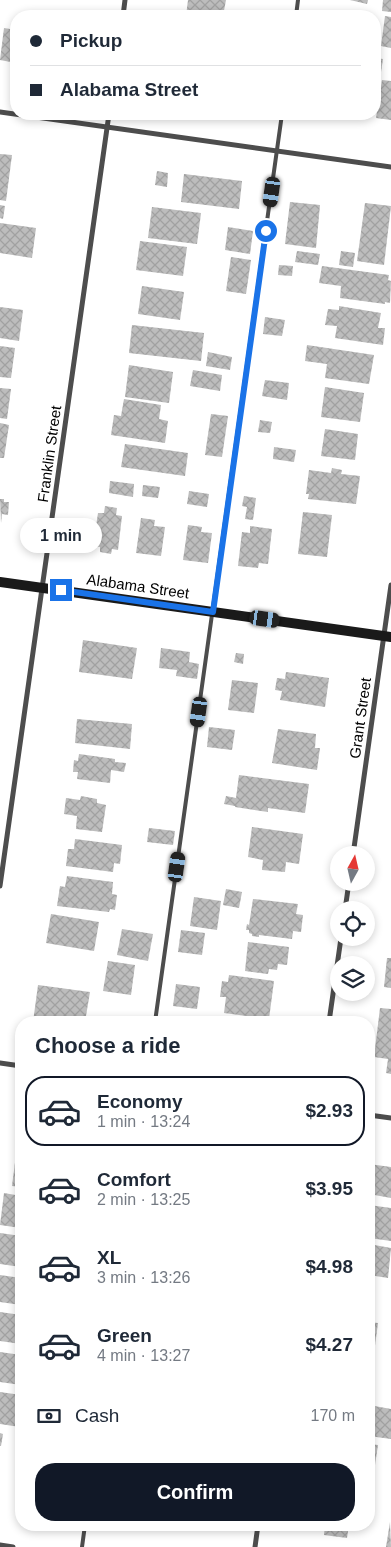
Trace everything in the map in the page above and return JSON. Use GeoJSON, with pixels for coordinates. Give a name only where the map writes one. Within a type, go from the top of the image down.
{"type":"FeatureCollection","features":[{"type":"Feature","properties":{"kind":"main road","name":"Alabama Street"},"geometry":{"type":"LineString","coordinates":[[0,582],[387,636]]}},
{"type":"Feature","properties":{"kind":"street"},"geometry":{"type":"LineString","coordinates":[[58,120],[391,167]]}},
{"type":"Feature","properties":{"kind":"street","name":"Franklin Street"},"geometry":{"type":"LineString","coordinates":[[0,886],[109,120]]}},
{"type":"Feature","properties":{"kind":"street","name":"Grant Street"},"geometry":{"type":"LineString","coordinates":[[354,846],[387,636],[391,586]]}},
{"type":"Feature","properties":{"kind":"street"},"geometry":{"type":"LineString","coordinates":[[330,1016],[340,946]]}},
{"type":"Feature","properties":{"kind":"street"},"geometry":{"type":"LineString","coordinates":[[0,1063],[15,1065]]}},
{"type":"Feature","properties":{"kind":"street"},"geometry":{"type":"LineString","coordinates":[[375,1116],[391,1118]]}},
{"type":"Feature","properties":{"kind":"street"},"geometry":{"type":"LineString","coordinates":[[255,1547],[257,1531]]}},
{"type":"Feature","properties":{"kind":"street"},"geometry":{"type":"LineString","coordinates":[[0,1545],[13,1547]]}},
{"type":"Feature","properties":{"kind":"lane"},"geometry":{"type":"LineString","coordinates":[[156,1016],[281,120]]}},
{"type":"Feature","properties":{"kind":"lane"},"geometry":{"type":"LineString","coordinates":[[82,1547],[84,1531]]}},
{"type":"Feature","properties":{"kind":"building"},"geometry":{"type":"Polygon","coordinates":[[[188,0],[226,0],[224,10],[187,10],[188,0]]]}},
{"type":"Feature","properties":{"kind":"building"},"geometry":{"type":"Polygon","coordinates":[[[350,0],[368,0],[367,4],[350,0]]]}},
{"type":"Feature","properties":{"kind":"building"},"geometry":{"type":"Polygon","coordinates":[[[383,0],[391,0],[391,12],[382,11],[383,0]]]}},
{"type":"Feature","properties":{"kind":"building"},"geometry":{"type":"Polygon","coordinates":[[[385,16],[391,17],[391,48],[381,46],[385,16]]]}},
{"type":"Feature","properties":{"kind":"building"},"geometry":{"type":"Polygon","coordinates":[[[4,28],[10,29],[10,62],[0,60],[4,28]]]}},
{"type":"Feature","properties":{"kind":"building"},"geometry":{"type":"Polygon","coordinates":[[[382,80],[391,81],[391,120],[381,119],[382,80]]]}},
{"type":"Feature","properties":{"kind":"building"},"geometry":{"type":"Polygon","coordinates":[[[0,154],[12,155],[6,201],[0,200],[0,154]]]}},
{"type":"Feature","properties":{"kind":"building"},"geometry":{"type":"Polygon","coordinates":[[[157,171],[168,173],[167,187],[155,185],[157,171]]]}},
{"type":"Feature","properties":{"kind":"building"},"geometry":{"type":"Polygon","coordinates":[[[184,174],[242,181],[239,209],[181,202],[184,174]]]}},
{"type":"Feature","properties":{"kind":"building"},"geometry":{"type":"Polygon","coordinates":[[[290,202],[320,205],[316,248],[285,244],[290,202]]]}},
{"type":"Feature","properties":{"kind":"building"},"geometry":{"type":"Polygon","coordinates":[[[365,203],[391,206],[384,265],[357,261],[365,203]]]}},
{"type":"Feature","properties":{"kind":"building"},"geometry":{"type":"Polygon","coordinates":[[[0,205],[5,206],[3,219],[0,218],[0,205]]]}},
{"type":"Feature","properties":{"kind":"building"},"geometry":{"type":"Polygon","coordinates":[[[152,207],[201,213],[197,244],[148,238],[152,207]]]}},
{"type":"Feature","properties":{"kind":"building"},"geometry":{"type":"Polygon","coordinates":[[[0,223],[36,228],[32,258],[0,253],[0,223]]]}},
{"type":"Feature","properties":{"kind":"building"},"geometry":{"type":"Polygon","coordinates":[[[228,227],[253,231],[250,254],[225,250],[228,227]]]}},
{"type":"Feature","properties":{"kind":"building"},"geometry":{"type":"Polygon","coordinates":[[[140,241],[187,247],[183,276],[136,270],[140,241]]]}},
{"type":"Feature","properties":{"kind":"building"},"geometry":{"type":"Polygon","coordinates":[[[297,251],[320,254],[318,265],[295,262],[297,251]]]}},
{"type":"Feature","properties":{"kind":"building"},"geometry":{"type":"Polygon","coordinates":[[[341,251],[355,253],[353,267],[339,265],[341,251]]]}},
{"type":"Feature","properties":{"kind":"building"},"geometry":{"type":"Polygon","coordinates":[[[231,257],[251,260],[246,294],[226,291],[231,257]]]}},
{"type":"Feature","properties":{"kind":"building"},"geometry":{"type":"Polygon","coordinates":[[[279,265],[293,266],[292,276],[278,275],[279,265]]]}},
{"type":"Feature","properties":{"kind":"building"},"geometry":{"type":"Polygon","coordinates":[[[322,266],[389,275],[388,280],[391,281],[390,303],[340,298],[341,286],[319,283],[322,266]]]}},
{"type":"Feature","properties":{"kind":"building"},"geometry":{"type":"Polygon","coordinates":[[[142,286],[184,292],[180,320],[138,314],[142,286]]]}},
{"type":"Feature","properties":{"kind":"building"},"geometry":{"type":"Polygon","coordinates":[[[339,306],[381,313],[378,328],[385,328],[383,345],[335,338],[337,326],[325,325],[328,309],[339,310],[339,306]]]}},
{"type":"Feature","properties":{"kind":"building"},"geometry":{"type":"Polygon","coordinates":[[[0,307],[23,310],[19,341],[0,338],[0,307]]]}},
{"type":"Feature","properties":{"kind":"building"},"geometry":{"type":"Polygon","coordinates":[[[265,317],[285,320],[282,336],[263,334],[265,317]]]}},
{"type":"Feature","properties":{"kind":"building"},"geometry":{"type":"Polygon","coordinates":[[[132,325],[204,333],[201,361],[129,353],[132,325]]]}},
{"type":"Feature","properties":{"kind":"building"},"geometry":{"type":"Polygon","coordinates":[[[307,345],[374,355],[369,384],[325,378],[327,364],[305,361],[307,345]]]}},
{"type":"Feature","properties":{"kind":"building"},"geometry":{"type":"Polygon","coordinates":[[[0,346],[15,348],[11,378],[0,377],[0,346]]]}},
{"type":"Feature","properties":{"kind":"building"},"geometry":{"type":"Polygon","coordinates":[[[208,352],[232,357],[230,370],[206,366],[208,352]]]}},
{"type":"Feature","properties":{"kind":"building"},"geometry":{"type":"Polygon","coordinates":[[[129,365],[173,372],[169,403],[125,397],[129,365]]]}},
{"type":"Feature","properties":{"kind":"building"},"geometry":{"type":"Polygon","coordinates":[[[193,370],[222,375],[220,391],[190,386],[193,370]]]}},
{"type":"Feature","properties":{"kind":"building"},"geometry":{"type":"Polygon","coordinates":[[[265,380],[289,383],[287,400],[262,396],[265,380]]]}},
{"type":"Feature","properties":{"kind":"building"},"geometry":{"type":"Polygon","coordinates":[[[325,387],[364,393],[360,422],[321,417],[325,387]]]}},
{"type":"Feature","properties":{"kind":"building"},"geometry":{"type":"Polygon","coordinates":[[[0,388],[11,389],[7,419],[0,418],[0,388]]]}},
{"type":"Feature","properties":{"kind":"building"},"geometry":{"type":"Polygon","coordinates":[[[124,399],[161,405],[159,419],[168,421],[165,443],[111,435],[114,415],[121,416],[124,399]]]}},
{"type":"Feature","properties":{"kind":"building"},"geometry":{"type":"Polygon","coordinates":[[[211,414],[228,416],[222,457],[205,455],[211,414]]]}},
{"type":"Feature","properties":{"kind":"building"},"geometry":{"type":"Polygon","coordinates":[[[260,420],[272,422],[270,433],[258,432],[260,420]]]}},
{"type":"Feature","properties":{"kind":"building"},"geometry":{"type":"Polygon","coordinates":[[[0,423],[9,425],[4,458],[0,458],[0,423]]]}},
{"type":"Feature","properties":{"kind":"building"},"geometry":{"type":"Polygon","coordinates":[[[325,429],[358,434],[355,460],[321,456],[325,429]]]}},
{"type":"Feature","properties":{"kind":"building"},"geometry":{"type":"Polygon","coordinates":[[[125,444],[188,453],[185,476],[121,467],[125,444]]]}},
{"type":"Feature","properties":{"kind":"building"},"geometry":{"type":"Polygon","coordinates":[[[274,447],[296,450],[294,462],[273,459],[274,447]]]}},
{"type":"Feature","properties":{"kind":"building"},"geometry":{"type":"Polygon","coordinates":[[[332,468],[342,470],[341,474],[360,476],[356,504],[308,499],[309,494],[306,494],[309,470],[331,473],[332,468]]]}},
{"type":"Feature","properties":{"kind":"building"},"geometry":{"type":"Polygon","coordinates":[[[110,481],[134,484],[133,497],[109,493],[110,481]]]}},
{"type":"Feature","properties":{"kind":"building"},"geometry":{"type":"Polygon","coordinates":[[[143,485],[160,487],[158,498],[142,496],[143,485]]]}},
{"type":"Feature","properties":{"kind":"building"},"geometry":{"type":"Polygon","coordinates":[[[189,491],[209,494],[207,507],[187,504],[189,491]]]}},
{"type":"Feature","properties":{"kind":"building"},"geometry":{"type":"Polygon","coordinates":[[[244,496],[256,498],[253,520],[245,519],[247,507],[242,506],[244,496]]]}},
{"type":"Feature","properties":{"kind":"building"},"geometry":{"type":"Polygon","coordinates":[[[0,499],[4,499],[4,502],[9,502],[8,515],[2,514],[1,523],[0,499]]]}},
{"type":"Feature","properties":{"kind":"building"},"geometry":{"type":"Polygon","coordinates":[[[105,506],[117,508],[116,515],[122,516],[118,550],[112,549],[111,554],[100,552],[100,547],[93,546],[98,513],[104,513],[105,506]]]}},
{"type":"Feature","properties":{"kind":"building"},"geometry":{"type":"Polygon","coordinates":[[[303,512],[332,515],[327,557],[298,554],[303,512]]]}},
{"type":"Feature","properties":{"kind":"building"},"geometry":{"type":"Polygon","coordinates":[[[141,518],[155,520],[154,526],[165,527],[161,556],[136,553],[141,518]]]}},
{"type":"Feature","properties":{"kind":"building"},"geometry":{"type":"Polygon","coordinates":[[[188,525],[202,527],[201,532],[212,533],[208,563],[183,560],[188,525]]]}},
{"type":"Feature","properties":{"kind":"building"},"geometry":{"type":"Polygon","coordinates":[[[250,526],[272,529],[268,564],[259,563],[258,568],[238,566],[242,532],[250,533],[250,526]]]}},
{"type":"Feature","properties":{"kind":"building"},"geometry":{"type":"Polygon","coordinates":[[[83,640],[137,648],[132,679],[79,672],[83,640]]]}},
{"type":"Feature","properties":{"kind":"building"},"geometry":{"type":"Polygon","coordinates":[[[161,648],[190,652],[189,662],[199,664],[197,679],[176,676],[177,670],[159,668],[161,648]]]}},
{"type":"Feature","properties":{"kind":"building"},"geometry":{"type":"Polygon","coordinates":[[[236,653],[244,654],[243,664],[234,662],[236,653]]]}},
{"type":"Feature","properties":{"kind":"building"},"geometry":{"type":"Polygon","coordinates":[[[286,672],[329,678],[325,707],[280,700],[282,691],[275,690],[277,678],[285,679],[286,672]]]}},
{"type":"Feature","properties":{"kind":"building"},"geometry":{"type":"Polygon","coordinates":[[[232,680],[258,683],[254,713],[228,710],[232,680]]]}},
{"type":"Feature","properties":{"kind":"building"},"geometry":{"type":"Polygon","coordinates":[[[77,719],[132,724],[130,749],[75,743],[77,719]]]}},
{"type":"Feature","properties":{"kind":"building"},"geometry":{"type":"Polygon","coordinates":[[[209,727],[235,730],[232,750],[207,747],[209,727]]]}},
{"type":"Feature","properties":{"kind":"building"},"geometry":{"type":"Polygon","coordinates":[[[278,729],[316,734],[315,748],[320,748],[317,770],[272,763],[278,729]]]}},
{"type":"Feature","properties":{"kind":"building"},"geometry":{"type":"Polygon","coordinates":[[[79,754],[115,759],[115,762],[126,763],[124,772],[111,770],[110,783],[77,779],[78,772],[73,772],[74,760],[78,761],[79,754]]]}},
{"type":"Feature","properties":{"kind":"building"},"geometry":{"type":"Polygon","coordinates":[[[239,775],[309,784],[305,813],[268,808],[268,812],[224,804],[226,796],[236,798],[239,775]]]}},
{"type":"Feature","properties":{"kind":"building"},"geometry":{"type":"Polygon","coordinates":[[[81,796],[97,799],[97,803],[106,805],[102,832],[76,829],[77,816],[64,814],[66,798],[80,800],[81,796]]]}},
{"type":"Feature","properties":{"kind":"building"},"geometry":{"type":"Polygon","coordinates":[[[252,827],[303,834],[299,864],[286,862],[285,872],[262,870],[263,860],[248,857],[252,827]]]}},
{"type":"Feature","properties":{"kind":"building"},"geometry":{"type":"Polygon","coordinates":[[[149,828],[175,831],[173,845],[147,842],[149,828]]]}},
{"type":"Feature","properties":{"kind":"building"},"geometry":{"type":"Polygon","coordinates":[[[75,839],[122,845],[120,864],[114,863],[113,872],[66,866],[68,849],[74,849],[75,839]]]}},
{"type":"Feature","properties":{"kind":"building"},"geometry":{"type":"Polygon","coordinates":[[[67,876],[113,882],[112,894],[117,895],[115,910],[110,909],[109,912],[57,906],[60,886],[65,887],[67,876]]]}},
{"type":"Feature","properties":{"kind":"building"},"geometry":{"type":"Polygon","coordinates":[[[226,889],[242,892],[239,908],[223,905],[226,889]]]}},
{"type":"Feature","properties":{"kind":"building"},"geometry":{"type":"Polygon","coordinates":[[[194,897],[221,901],[217,930],[190,926],[194,897]]]}},
{"type":"Feature","properties":{"kind":"building"},"geometry":{"type":"Polygon","coordinates":[[[253,899],[298,904],[296,914],[303,915],[301,932],[293,931],[292,939],[259,935],[259,937],[252,936],[249,930],[246,930],[247,924],[249,925],[253,899]]]}},
{"type":"Feature","properties":{"kind":"building"},"geometry":{"type":"Polygon","coordinates":[[[51,914],[99,922],[94,951],[46,943],[51,914]]]}},
{"type":"Feature","properties":{"kind":"building"},"geometry":{"type":"Polygon","coordinates":[[[122,929],[153,934],[148,961],[117,955],[122,929]]]}},
{"type":"Feature","properties":{"kind":"building"},"geometry":{"type":"Polygon","coordinates":[[[181,930],[205,933],[202,955],[178,952],[181,930]]]}},
{"type":"Feature","properties":{"kind":"building"},"geometry":{"type":"Polygon","coordinates":[[[248,942],[289,947],[287,965],[278,964],[277,970],[269,969],[268,974],[245,971],[248,942]]]}},
{"type":"Feature","properties":{"kind":"building"},"geometry":{"type":"Polygon","coordinates":[[[387,958],[391,958],[391,988],[384,987],[387,958]]]}},
{"type":"Feature","properties":{"kind":"building"},"geometry":{"type":"Polygon","coordinates":[[[108,961],[135,965],[131,995],[103,991],[108,961]]]}},
{"type":"Feature","properties":{"kind":"building"},"geometry":{"type":"Polygon","coordinates":[[[229,975],[274,981],[269,1016],[246,1016],[224,1013],[226,997],[220,997],[222,981],[228,982],[229,975]]]}},
{"type":"Feature","properties":{"kind":"building"},"geometry":{"type":"Polygon","coordinates":[[[176,984],[200,987],[197,1009],[173,1006],[176,984]]]}},
{"type":"Feature","properties":{"kind":"building"},"geometry":{"type":"Polygon","coordinates":[[[38,985],[90,992],[86,1016],[34,1016],[38,985]]]}},
{"type":"Feature","properties":{"kind":"building"},"geometry":{"type":"Polygon","coordinates":[[[380,1008],[391,1009],[391,1074],[386,1073],[388,1059],[375,1057],[380,1008]]]}},
{"type":"Feature","properties":{"kind":"building"},"geometry":{"type":"Polygon","coordinates":[[[15,1163],[15,1186],[12,1186],[15,1163]]]}},
{"type":"Feature","properties":{"kind":"building"},"geometry":{"type":"Polygon","coordinates":[[[375,1165],[391,1167],[391,1198],[375,1195],[375,1165]]]}},
{"type":"Feature","properties":{"kind":"building"},"geometry":{"type":"Polygon","coordinates":[[[4,1193],[15,1195],[15,1227],[0,1225],[4,1193]]]}},
{"type":"Feature","properties":{"kind":"building"},"geometry":{"type":"Polygon","coordinates":[[[375,1206],[391,1208],[391,1241],[375,1239],[375,1206]]]}},
{"type":"Feature","properties":{"kind":"building"},"geometry":{"type":"Polygon","coordinates":[[[0,1233],[15,1235],[15,1266],[0,1264],[0,1233]]]}},
{"type":"Feature","properties":{"kind":"building"},"geometry":{"type":"Polygon","coordinates":[[[375,1245],[391,1248],[388,1278],[375,1276],[375,1245]]]}},
{"type":"Feature","properties":{"kind":"building"},"geometry":{"type":"Polygon","coordinates":[[[0,1275],[15,1277],[15,1304],[0,1302],[0,1275]]]}},
{"type":"Feature","properties":{"kind":"building"},"geometry":{"type":"Polygon","coordinates":[[[0,1312],[15,1314],[15,1343],[0,1341],[0,1312]]]}},
{"type":"Feature","properties":{"kind":"building"},"geometry":{"type":"Polygon","coordinates":[[[375,1323],[378,1323],[375,1346],[375,1323]]]}},
{"type":"Feature","properties":{"kind":"building"},"geometry":{"type":"Polygon","coordinates":[[[0,1352],[15,1354],[15,1384],[0,1382],[0,1352]]]}},
{"type":"Feature","properties":{"kind":"building"},"geometry":{"type":"Polygon","coordinates":[[[0,1392],[15,1394],[15,1426],[0,1424],[0,1392]]]}},
{"type":"Feature","properties":{"kind":"building"},"geometry":{"type":"Polygon","coordinates":[[[375,1406],[391,1409],[391,1439],[375,1437],[375,1406]]]}},
{"type":"Feature","properties":{"kind":"building"},"geometry":{"type":"Polygon","coordinates":[[[0,1433],[3,1434],[1,1446],[0,1446],[0,1433]]]}},
{"type":"Feature","properties":{"kind":"building"},"geometry":{"type":"Polygon","coordinates":[[[375,1445],[378,1445],[375,1465],[375,1445]]]}},
{"type":"Feature","properties":{"kind":"building"},"geometry":{"type":"Polygon","coordinates":[[[390,1522],[391,1547],[386,1547],[390,1522]]]}},
{"type":"Feature","properties":{"kind":"building"},"geometry":{"type":"Polygon","coordinates":[[[324,1531],[348,1531],[347,1538],[324,1535],[324,1531]]]}},
{"type":"Feature","properties":{"kind":"route"},"geometry":{"type":"LineString","coordinates":[[61,590],[213,612],[266,231]]}}]}
